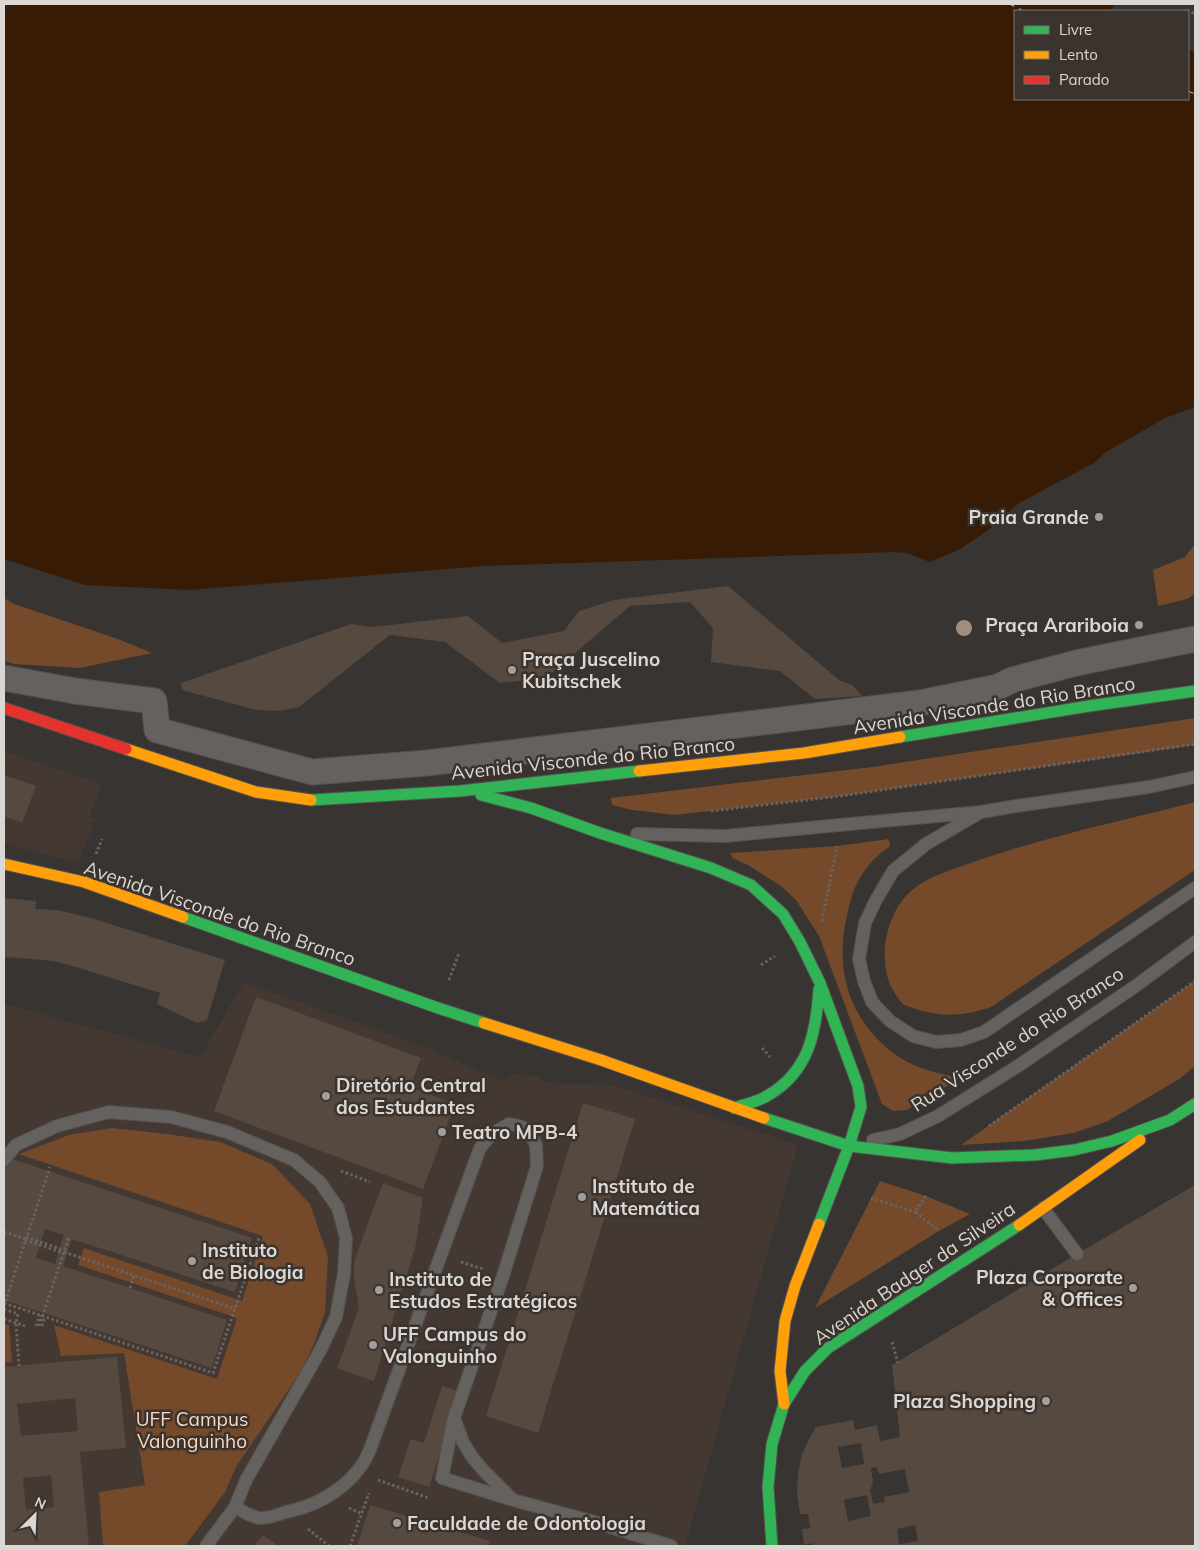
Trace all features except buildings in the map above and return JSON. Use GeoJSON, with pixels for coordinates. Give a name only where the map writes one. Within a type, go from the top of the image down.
{"type":"FeatureCollection","features":[{"type":"Feature","properties":{"kind":"street"},"geometry":{"type":"LineString","coordinates":[[4,678],[74,691],[154,702],[157,730],[312,772],[427,763],[920,703],[998,687],[1012,680],[1076,663],[1195,639]]}},
{"type":"Feature","properties":{"kind":"street","name":"Avenida Visconde do Rio Branco"},"geometry":{"type":"LineString","coordinates":[[4,708],[256,792],[314,800],[460,791],[804,753],[1089,706],[1195,691]]}},
{"type":"Feature","properties":{"kind":"street"},"geometry":{"type":"LineString","coordinates":[[460,791],[523,805],[600,833],[711,868],[751,885],[783,914],[800,942],[820,983],[858,1086],[862,1107],[795,1286],[785,1321],[780,1371],[784,1404]]}},
{"type":"Feature","properties":{"kind":"street","name":"Avenida Visconde do Rio Branco"},"geometry":{"type":"LineString","coordinates":[[4,864],[84,882],[438,1008],[601,1060],[734,1108],[849,1146],[952,1158],[1035,1155],[1074,1150],[1112,1141],[1170,1120],[1195,1104]]}},
{"type":"Feature","properties":{"kind":"street"},"geometry":{"type":"LineString","coordinates":[[734,1108],[766,1096],[790,1080],[805,1060],[814,1036],[820,983]]}},
{"type":"Feature","properties":{"kind":"street","name":"Avenida Badger da Silveira"},"geometry":{"type":"LineString","coordinates":[[772,1546],[768,1487],[772,1444],[784,1404],[805,1371],[828,1348],[1043,1208],[1170,1120]]}},
{"type":"Feature","properties":{"kind":"lane"},"geometry":{"type":"LineString","coordinates":[[600,833],[725,836],[981,812],[1149,787],[1195,777]]}},
{"type":"Feature","properties":{"kind":"lane"},"geometry":{"type":"LineString","coordinates":[[981,812],[926,844],[893,871],[865,923],[859,959],[864,981],[872,1002],[890,1021],[913,1036],[936,1042],[961,1040],[984,1032],[1195,888]]}},
{"type":"Feature","properties":{"kind":"lane","name":"Rua Visconde do Rio Branco"},"geometry":{"type":"LineString","coordinates":[[849,1146],[900,1134],[938,1116],[1018,1066],[1137,985],[1195,942]]}},
{"type":"Feature","properties":{"kind":"lane"},"geometry":{"type":"LineString","coordinates":[[4,1160],[16,1145],[57,1126],[74,1121],[109,1112],[171,1117],[227,1132],[294,1160],[320,1182],[338,1208],[346,1238],[344,1274],[336,1317],[321,1349],[246,1480],[235,1507],[206,1546]]}},
{"type":"Feature","properties":{"kind":"lane"},"geometry":{"type":"LineString","coordinates":[[235,1507],[244,1513],[259,1518],[306,1507],[346,1483],[358,1472],[369,1452],[480,1148],[492,1134],[509,1124],[526,1129],[534,1139],[537,1166],[504,1276],[454,1418],[442,1478],[671,1546]]}},
{"type":"Feature","properties":{"kind":"lane"},"geometry":{"type":"LineString","coordinates":[[1043,1208],[1077,1254]]}},
{"type":"Feature","properties":{"kind":"lane"},"geometry":{"type":"LineString","coordinates":[[454,1418],[463,1442],[472,1457],[512,1500]]}},
{"type":"Feature","properties":{"kind":"path"},"geometry":{"type":"LineString","coordinates":[[705,812],[841,796],[1195,744]]}},
{"type":"Feature","properties":{"kind":"path"},"geometry":{"type":"LineString","coordinates":[[986,1128],[1195,981]]}},
{"type":"Feature","properties":{"kind":"path"},"geometry":{"type":"LineString","coordinates":[[4,1306],[50,1168]]}},
{"type":"Feature","properties":{"kind":"path"},"geometry":{"type":"LineString","coordinates":[[336,1169],[370,1182]]}},
{"type":"Feature","properties":{"kind":"path"},"geometry":{"type":"LineString","coordinates":[[915,1212],[926,1196]]}},
{"type":"Feature","properties":{"kind":"path"},"geometry":{"type":"LineString","coordinates":[[871,1198],[915,1212],[939,1231]]}},
{"type":"Feature","properties":{"kind":"path"},"geometry":{"type":"LineString","coordinates":[[4,1232],[235,1309]]}},
{"type":"Feature","properties":{"kind":"path"},"geometry":{"type":"LineString","coordinates":[[39,1326],[68,1237]]}},
{"type":"Feature","properties":{"kind":"path"},"geometry":{"type":"LineString","coordinates":[[4,1306],[42,1316],[213,1373],[259,1238]]}},
{"type":"Feature","properties":{"kind":"path"},"geometry":{"type":"LineString","coordinates":[[441,1256],[504,1276]]}},
{"type":"Feature","properties":{"kind":"path"},"geometry":{"type":"LineString","coordinates":[[130,1288],[134,1275]]}},
{"type":"Feature","properties":{"kind":"path"},"geometry":{"type":"LineString","coordinates":[[4,1306],[18,1314],[16,1323],[19,1366]]}},
{"type":"Feature","properties":{"kind":"path"},"geometry":{"type":"LineString","coordinates":[[4,1319],[25,1326]]}},
{"type":"Feature","properties":{"kind":"path"},"geometry":{"type":"LineString","coordinates":[[374,1479],[436,1500]]}},
{"type":"Feature","properties":{"kind":"path"},"geometry":{"type":"LineString","coordinates":[[350,1546],[371,1487]]}},
{"type":"Feature","properties":{"kind":"shaded area"},"geometry":{"type":"Polygon","coordinates":[[[4,4],[1195,4],[1195,407],[1165,418],[1106,452],[1094,463],[1019,503],[987,531],[960,549],[930,562],[907,553],[894,552],[483,566],[190,590],[85,585],[4,559],[4,4]]]}},
{"type":"Feature","properties":{"kind":"shaded area"},"geometry":{"type":"Polygon","coordinates":[[[4,751],[102,784],[89,817],[96,818],[78,863],[4,843],[4,751]]]}},
{"type":"Feature","properties":{"kind":"shaded area","name":"UFF Campus do Valonguinho"},"geometry":{"type":"Polygon","coordinates":[[[244,982],[425,1047],[502,1081],[516,1074],[535,1076],[548,1083],[613,1085],[798,1145],[685,1546],[4,1546],[4,1004],[200,1057],[244,982]]]}},
{"type":"Feature","properties":{"kind":"green space"},"geometry":{"type":"Polygon","coordinates":[[[1195,544],[1195,594],[1187,599],[1158,606],[1153,570],[1185,557],[1195,544]]]}},
{"type":"Feature","properties":{"kind":"green space"},"geometry":{"type":"Polygon","coordinates":[[[4,598],[14,604],[118,639],[152,653],[80,668],[14,664],[4,661],[4,598]]]}},
{"type":"Feature","properties":{"kind":"green space"},"geometry":{"type":"Polygon","coordinates":[[[1195,718],[1195,745],[841,796],[675,815],[632,810],[612,805],[611,798],[872,767],[1195,718]]]}},
{"type":"Feature","properties":{"kind":"green space"},"geometry":{"type":"Polygon","coordinates":[[[1195,802],[1195,870],[991,1007],[962,1014],[932,1013],[905,1005],[896,995],[886,970],[886,940],[889,926],[902,901],[911,891],[925,881],[1000,853],[1055,837],[1195,802]]]}},
{"type":"Feature","properties":{"kind":"green space"},"geometry":{"type":"Polygon","coordinates":[[[889,839],[890,846],[875,858],[866,869],[857,883],[851,899],[844,934],[843,953],[848,988],[862,1020],[873,1035],[887,1048],[912,1064],[930,1071],[960,1078],[907,1110],[893,1111],[882,1104],[819,936],[796,900],[781,886],[748,865],[732,858],[731,853],[837,846],[889,839]]]}},
{"type":"Feature","properties":{"kind":"green space"},"geometry":{"type":"Polygon","coordinates":[[[1195,981],[1195,1066],[1181,1078],[1108,1121],[1074,1133],[1024,1141],[961,1145],[1195,981]]]}},
{"type":"Feature","properties":{"kind":"green space","name":"UFF Campus Valonguinho"},"geometry":{"type":"Polygon","coordinates":[[[112,1128],[220,1142],[272,1164],[310,1204],[328,1257],[325,1312],[314,1344],[300,1373],[237,1465],[225,1492],[185,1546],[103,1546],[99,1492],[145,1485],[124,1353],[61,1356],[54,1325],[217,1379],[237,1318],[78,1265],[84,1248],[242,1301],[263,1236],[19,1154],[69,1135],[112,1128]]]}},
{"type":"Feature","properties":{"kind":"green space"},"geometry":{"type":"Polygon","coordinates":[[[880,1181],[926,1196],[970,1214],[939,1231],[815,1308],[880,1181]]]}},
{"type":"Feature","properties":{"kind":"green space"},"geometry":{"type":"Polygon","coordinates":[[[4,1324],[9,1325],[12,1362],[4,1363],[4,1324]]]}},
{"type":"Feature","properties":{"kind":"pier"},"geometry":{"type":"Polygon","coordinates":[[[1115,4],[1189,4],[1195,7],[1195,53],[1189,50],[1189,10],[1112,10],[1115,4]]]}},
{"type":"Feature","properties":{"kind":"ferry route"},"geometry":{"type":"LineString","coordinates":[[1009,4],[1022,10]]}},
{"type":"Feature","properties":{"kind":"ferry route"},"geometry":{"type":"LineString","coordinates":[[1189,91],[1195,94]]}},
{"type":"Feature","properties":{"kind":"traffic: fast"},"geometry":{"type":"LineString","coordinates":[[900,737],[1089,706],[1195,691]]}},
{"type":"Feature","properties":{"kind":"traffic: fast"},"geometry":{"type":"LineString","coordinates":[[311,800],[460,791],[639,771]]}},
{"type":"Feature","properties":{"kind":"traffic: fast"},"geometry":{"type":"LineString","coordinates":[[481,795],[531,808],[600,833],[711,868],[751,885],[783,914],[800,942],[820,983],[858,1086],[861,1107],[849,1146],[819,1224]]}},
{"type":"Feature","properties":{"kind":"traffic: fast"},"geometry":{"type":"LineString","coordinates":[[183,917],[484,1023]]}},
{"type":"Feature","properties":{"kind":"traffic: fast"},"geometry":{"type":"LineString","coordinates":[[734,1108],[767,1096],[781,1086],[801,1063],[808,1050],[816,1021],[819,989]]}},
{"type":"Feature","properties":{"kind":"traffic: fast"},"geometry":{"type":"LineString","coordinates":[[764,1118],[849,1146],[952,1158],[1035,1155],[1074,1150],[1112,1141],[1170,1120],[1195,1104]]}},
{"type":"Feature","properties":{"kind":"traffic: fast"},"geometry":{"type":"LineString","coordinates":[[772,1546],[768,1487],[772,1444],[784,1404],[805,1371],[828,1348],[1019,1225]]}},
{"type":"Feature","properties":{"kind":"traffic: slow"},"geometry":{"type":"LineString","coordinates":[[639,771],[804,753],[900,737]]}},
{"type":"Feature","properties":{"kind":"traffic: slow"},"geometry":{"type":"LineString","coordinates":[[126,749],[256,792],[311,800]]}},
{"type":"Feature","properties":{"kind":"traffic: slow"},"geometry":{"type":"LineString","coordinates":[[4,864],[84,882],[183,917]]}},
{"type":"Feature","properties":{"kind":"traffic: slow"},"geometry":{"type":"LineString","coordinates":[[484,1023],[601,1060],[764,1118]]}},
{"type":"Feature","properties":{"kind":"traffic: slow"},"geometry":{"type":"LineString","coordinates":[[1019,1225],[1140,1140]]}},
{"type":"Feature","properties":{"kind":"traffic: slow"},"geometry":{"type":"LineString","coordinates":[[784,1404],[780,1371],[785,1321],[795,1286],[819,1224]]}},
{"type":"Feature","properties":{"kind":"traffic: jam"},"geometry":{"type":"LineString","coordinates":[[4,708],[126,749]]}},
{"type":"Feature","properties":{"kind":"place","name":"Praia Grande"},"geometry":{"type":"Point","coordinates":[1099,517]}},
{"type":"Feature","properties":{"kind":"place","name":"Praça Arariboia"},"geometry":{"type":"Point","coordinates":[1139,625]}},
{"type":"Feature","properties":{"kind":"place","name":"Praça Juscelino Kubitschek"},"geometry":{"type":"Point","coordinates":[512,670]}},
{"type":"Feature","properties":{"kind":"place","name":"Diretório Central dos Estudantes"},"geometry":{"type":"Point","coordinates":[326,1096]}},
{"type":"Feature","properties":{"kind":"place","name":"Teatro MPB-4"},"geometry":{"type":"Point","coordinates":[442,1132]}},
{"type":"Feature","properties":{"kind":"place","name":"Instituto de Matemática"},"geometry":{"type":"Point","coordinates":[582,1197]}},
{"type":"Feature","properties":{"kind":"place","name":"Instituto de Biologia"},"geometry":{"type":"Point","coordinates":[192,1261]}},
{"type":"Feature","properties":{"kind":"place","name":"Plaza Corporate & Offices"},"geometry":{"type":"Point","coordinates":[1133,1288]}},
{"type":"Feature","properties":{"kind":"place","name":"Instituto de Estudos Estratégicos"},"geometry":{"type":"Point","coordinates":[379,1290]}},
{"type":"Feature","properties":{"kind":"place","name":"UFF Campus do Valonguinho"},"geometry":{"type":"Point","coordinates":[373,1345]}},
{"type":"Feature","properties":{"kind":"place","name":"Plaza Shopping"},"geometry":{"type":"Point","coordinates":[1046,1401]}},
{"type":"Feature","properties":{"kind":"place","name":"Faculdade de Odontologia"},"geometry":{"type":"Point","coordinates":[397,1523]}}]}
